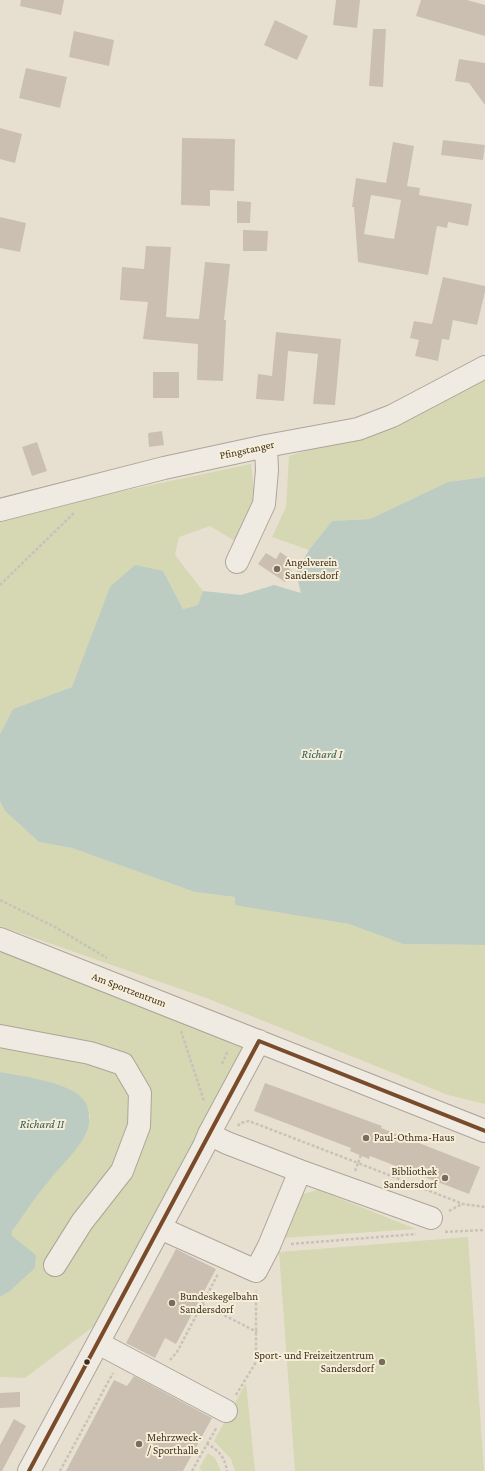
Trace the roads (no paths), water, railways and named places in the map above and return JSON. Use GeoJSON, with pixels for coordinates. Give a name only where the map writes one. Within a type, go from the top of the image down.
{"type":"FeatureCollection","features":[{"type":"Feature","properties":{"kind":"street","name":"Pfingstanger"},"geometry":{"type":"LineString","coordinates":[[0,510],[164,468],[266,446],[337,434],[376,423],[485,367]]}},
{"type":"Feature","properties":{"kind":"street"},"geometry":{"type":"LineString","coordinates":[[237,562],[264,504],[267,470],[266,446]]}},
{"type":"Feature","properties":{"kind":"street","name":"Am Sportzentrum"},"geometry":{"type":"LineString","coordinates":[[0,939],[485,1131]]}},
{"type":"Feature","properties":{"kind":"street"},"geometry":{"type":"LineString","coordinates":[[0,1036],[90,1053],[123,1064],[140,1093],[140,1126],[122,1171],[82,1222],[55,1265]]}},
{"type":"Feature","properties":{"kind":"street"},"geometry":{"type":"LineString","coordinates":[[29,1471],[204,1146],[218,1139],[258,1041]]}},
{"type":"Feature","properties":{"kind":"street"},"geometry":{"type":"LineString","coordinates":[[218,1139],[348,1189],[430,1228]]}},
{"type":"Feature","properties":{"kind":"street"},"geometry":{"type":"LineString","coordinates":[[160,1228],[256,1272],[269,1246],[300,1171]]}},
{"type":"Feature","properties":{"kind":"street"},"geometry":{"type":"LineString","coordinates":[[98,1343],[226,1411]]}},
{"type":"Feature","properties":{"kind":"water","name":"Richard I"},"geometry":{"type":"Polygon","coordinates":[[[485,477],[485,945],[403,944],[349,924],[235,905],[235,897],[195,892],[72,848],[39,842],[5,811],[0,801],[0,734],[13,709],[72,687],[110,587],[135,565],[163,571],[183,609],[198,605],[203,591],[241,595],[274,585],[301,593],[296,573],[309,550],[332,521],[370,519],[448,482],[485,477]]]}},
{"type":"Feature","properties":{"kind":"water","name":"Richard II"},"geometry":{"type":"Polygon","coordinates":[[[0,1072],[56,1084],[76,1093],[83,1099],[87,1107],[89,1126],[78,1147],[43,1188],[12,1231],[12,1236],[36,1255],[35,1268],[10,1291],[0,1297],[0,1072]]]}},
{"type":"Feature","properties":{"kind":"place","name":"Angelverein Sandersdorf"},"geometry":{"type":"Point","coordinates":[277,569]}},
{"type":"Feature","properties":{"kind":"place","name":"Paul-Othma-Haus"},"geometry":{"type":"Point","coordinates":[366,1138]}},
{"type":"Feature","properties":{"kind":"place","name":"Bibliothek Sandersdorf"},"geometry":{"type":"Point","coordinates":[445,1178]}},
{"type":"Feature","properties":{"kind":"place","name":"Bundeskegelbahn Sandersdorf"},"geometry":{"type":"Point","coordinates":[172,1303]}},
{"type":"Feature","properties":{"kind":"place","name":"Sport- und Freizeitzentrum Sandersdorf"},"geometry":{"type":"Point","coordinates":[382,1362]}},
{"type":"Feature","properties":{"kind":"place","name":"Mehrzweck- / Sporthalle"},"geometry":{"type":"Point","coordinates":[139,1444]}}]}
